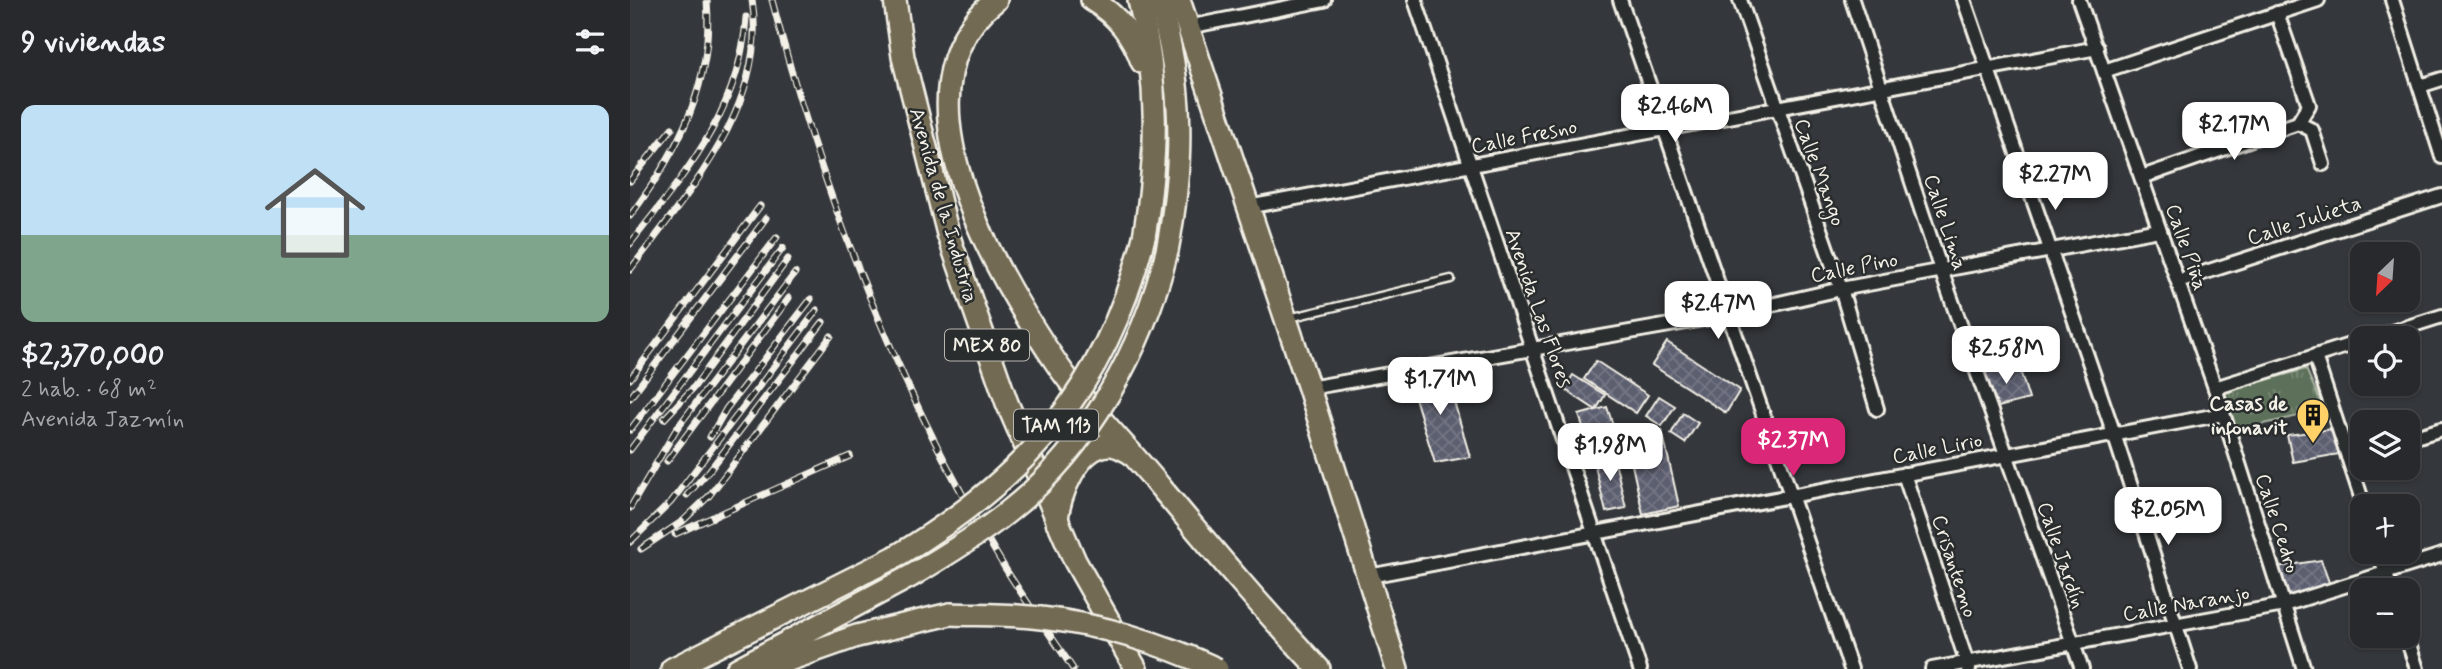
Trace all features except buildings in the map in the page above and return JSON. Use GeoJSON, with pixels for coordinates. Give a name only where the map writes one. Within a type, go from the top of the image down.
{"type":"FeatureCollection","features":[{"type":"Feature","properties":{"kind":"highway","name":"Avenida de la Industria"},"geometry":{"type":"LineString","coordinates":[[895,0],[902,57],[948,234],[1007,403],[1075,561],[1136,669]]}},
{"type":"Feature","properties":{"kind":"highway"},"geometry":{"type":"LineString","coordinates":[[996,0],[969,25],[948,79],[950,127],[964,188],[1000,272],[1061,369],[1263,609],[1319,669]]}},
{"type":"Feature","properties":{"kind":"highway"},"geometry":{"type":"LineString","coordinates":[[1092,0],[1109,11],[1133,38],[1154,99]]}},
{"type":"Feature","properties":{"kind":"highway"},"geometry":{"type":"LineString","coordinates":[[1139,0],[1154,99]]}},
{"type":"Feature","properties":{"kind":"highway"},"geometry":{"type":"LineString","coordinates":[[737,669],[911,576],[963,545],[1011,510],[1082,435],[1122,370],[1141,331],[1157,292],[1175,211],[1181,129],[1177,80],[1159,0]]}},
{"type":"Feature","properties":{"kind":"highway"},"geometry":{"type":"LineString","coordinates":[[1179,0],[1309,388],[1397,669]]}},
{"type":"Feature","properties":{"kind":"highway","name":"TAM 113"},"geometry":{"type":"LineString","coordinates":[[672,669],[895,557],[948,525],[978,502],[1041,442],[1069,409],[1117,322],[1133,282],[1144,237],[1157,135],[1154,99]]}},
{"type":"Feature","properties":{"kind":"highway"},"geometry":{"type":"LineString","coordinates":[[1057,522],[1061,493],[1074,472],[1098,447],[1115,445],[1133,454]]}},
{"type":"Feature","properties":{"kind":"highway"},"geometry":{"type":"LineString","coordinates":[[764,669],[857,636],[950,614],[1041,618],[1083,625],[1194,657],[1217,669]]}},
{"type":"Feature","properties":{"kind":"street"},"geometry":{"type":"LineString","coordinates":[[1188,27],[1324,0]]}},
{"type":"Feature","properties":{"kind":"street","name":"Avenida Las Flores"},"geometry":{"type":"LineString","coordinates":[[1415,0],[1640,669]]}},
{"type":"Feature","properties":{"kind":"street"},"geometry":{"type":"LineString","coordinates":[[1620,0],[1789,496],[1851,669]]}},
{"type":"Feature","properties":{"kind":"street","name":"Calle Mango"},"geometry":{"type":"LineString","coordinates":[[1741,0],[1842,289],[1877,408]]}},
{"type":"Feature","properties":{"kind":"street","name":"Calle Lima"},"geometry":{"type":"LineString","coordinates":[[1852,0],[1941,270],[2007,455]]}},
{"type":"Feature","properties":{"kind":"street"},"geometry":{"type":"LineString","coordinates":[[1964,0],[2114,434],[2190,669]]}},
{"type":"Feature","properties":{"kind":"street","name":"Calle Piña"},"geometry":{"type":"LineString","coordinates":[[2080,0],[2216,388]]}},
{"type":"Feature","properties":{"kind":"street"},"geometry":{"type":"LineString","coordinates":[[2104,71],[2318,0]]}},
{"type":"Feature","properties":{"kind":"street"},"geometry":{"type":"LineString","coordinates":[[2392,0],[2442,157]]}},
{"type":"Feature","properties":{"kind":"street"},"geometry":{"type":"LineString","coordinates":[[2142,177],[2302,118],[2309,105],[2277,13]]}},
{"type":"Feature","properties":{"kind":"street","name":"Calle Fresno"},"geometry":{"type":"LineString","coordinates":[[1248,207],[2097,48]]}},
{"type":"Feature","properties":{"kind":"street"},"geometry":{"type":"LineString","coordinates":[[2420,86],[2442,79]]}},
{"type":"Feature","properties":{"kind":"street"},"geometry":{"type":"LineString","coordinates":[[2302,118],[2312,130],[2323,164]]}},
{"type":"Feature","properties":{"kind":"street","name":"Calle Julieta"},"geometry":{"type":"LineString","coordinates":[[2178,281],[2442,196]]}},
{"type":"Feature","properties":{"kind":"street","name":"Calle Pino"},"geometry":{"type":"LineString","coordinates":[[1309,388],[1727,314],[1842,289],[2160,230]]}},
{"type":"Feature","properties":{"kind":"street"},"geometry":{"type":"LineString","coordinates":[[2411,326],[2442,316]]}},
{"type":"Feature","properties":{"kind":"street"},"geometry":{"type":"LineString","coordinates":[[2216,388],[2350,345]]}},
{"type":"Feature","properties":{"kind":"street"},"geometry":{"type":"LineString","coordinates":[[2315,356],[2360,494]]}},
{"type":"Feature","properties":{"kind":"street","name":"Calle Cedro"},"geometry":{"type":"LineString","coordinates":[[2216,388],[2304,669]]}},
{"type":"Feature","properties":{"kind":"street","name":"Calle Lirio"},"geometry":{"type":"LineString","coordinates":[[1368,576],[2223,414]]}},
{"type":"Feature","properties":{"kind":"street"},"geometry":{"type":"LineString","coordinates":[[2420,435],[2442,429]]}},
{"type":"Feature","properties":{"kind":"street","name":"Calle Jardín"},"geometry":{"type":"LineString","coordinates":[[2007,455],[2082,669]]}},
{"type":"Feature","properties":{"kind":"street","name":"Crisantemo"},"geometry":{"type":"LineString","coordinates":[[1904,474],[1968,666]]}},
{"type":"Feature","properties":{"kind":"street","name":"Calle Naranjo"},"geometry":{"type":"LineString","coordinates":[[1932,669],[1968,666],[2284,605],[2386,575],[2442,555]]}},
{"type":"Feature","properties":{"kind":"street"},"geometry":{"type":"LineString","coordinates":[[2383,564],[2387,578]]}},
{"type":"Feature","properties":{"kind":"street"},"geometry":{"type":"LineString","coordinates":[[2410,648],[2417,669]]}},
{"type":"Feature","properties":{"kind":"lane"},"geometry":{"type":"LineString","coordinates":[[1286,319],[1451,279]]}},
{"type":"Feature","properties":{"kind":"green space"},"geometry":{"type":"Polygon","coordinates":[[[2306,369],[2324,410],[2234,431],[2225,391],[2306,369]]]}},
{"type":"Feature","properties":{"kind":"railway"},"geometry":{"type":"LineString","coordinates":[[630,216],[663,167],[689,115],[705,60],[707,0]]}},
{"type":"Feature","properties":{"kind":"railway"},"geometry":{"type":"LineString","coordinates":[[630,270],[699,178],[736,111],[748,75],[754,38],[752,0]]}},
{"type":"Feature","properties":{"kind":"railway"},"geometry":{"type":"LineString","coordinates":[[772,0],[792,73],[840,220],[898,364],[967,502],[1013,581],[1073,669]]}},
{"type":"Feature","properties":{"kind":"railway"},"geometry":{"type":"LineString","coordinates":[[630,244],[689,166],[721,111],[742,51],[746,17]]}},
{"type":"Feature","properties":{"kind":"railway"},"geometry":{"type":"LineString","coordinates":[[630,181],[672,128]]}},
{"type":"Feature","properties":{"kind":"railway"},"geometry":{"type":"LineString","coordinates":[[630,379],[760,206]]}},
{"type":"Feature","properties":{"kind":"railway"},"geometry":{"type":"LineString","coordinates":[[630,398],[766,218]]}},
{"type":"Feature","properties":{"kind":"railway"},"geometry":{"type":"LineString","coordinates":[[630,430],[777,237]]}},
{"type":"Feature","properties":{"kind":"railway"},"geometry":{"type":"LineString","coordinates":[[630,450],[783,248]]}},
{"type":"Feature","properties":{"kind":"railway"},"geometry":{"type":"LineString","coordinates":[[664,419],[694,387],[788,259]]}},
{"type":"Feature","properties":{"kind":"railway"},"geometry":{"type":"LineString","coordinates":[[630,508],[677,428],[795,273]]}},
{"type":"Feature","properties":{"kind":"railway"},"geometry":{"type":"LineString","coordinates":[[667,461],[789,298]]}},
{"type":"Feature","properties":{"kind":"railway"},"geometry":{"type":"LineString","coordinates":[[710,437],[726,409],[811,299]]}},
{"type":"Feature","properties":{"kind":"railway"},"geometry":{"type":"LineString","coordinates":[[630,542],[671,502],[817,310]]}},
{"type":"Feature","properties":{"kind":"railway"},"geometry":{"type":"LineString","coordinates":[[687,495],[709,471],[823,322]]}},
{"type":"Feature","properties":{"kind":"railway"},"geometry":{"type":"LineString","coordinates":[[641,549],[683,521],[709,496],[831,336]]}},
{"type":"Feature","properties":{"kind":"railway"},"geometry":{"type":"LineString","coordinates":[[675,534],[850,456]]}},
{"type":"Feature","properties":{"kind":"place","name":"Casas de infonavit"},"geometry":{"type":"Point","coordinates":[2313,445]}}]}
